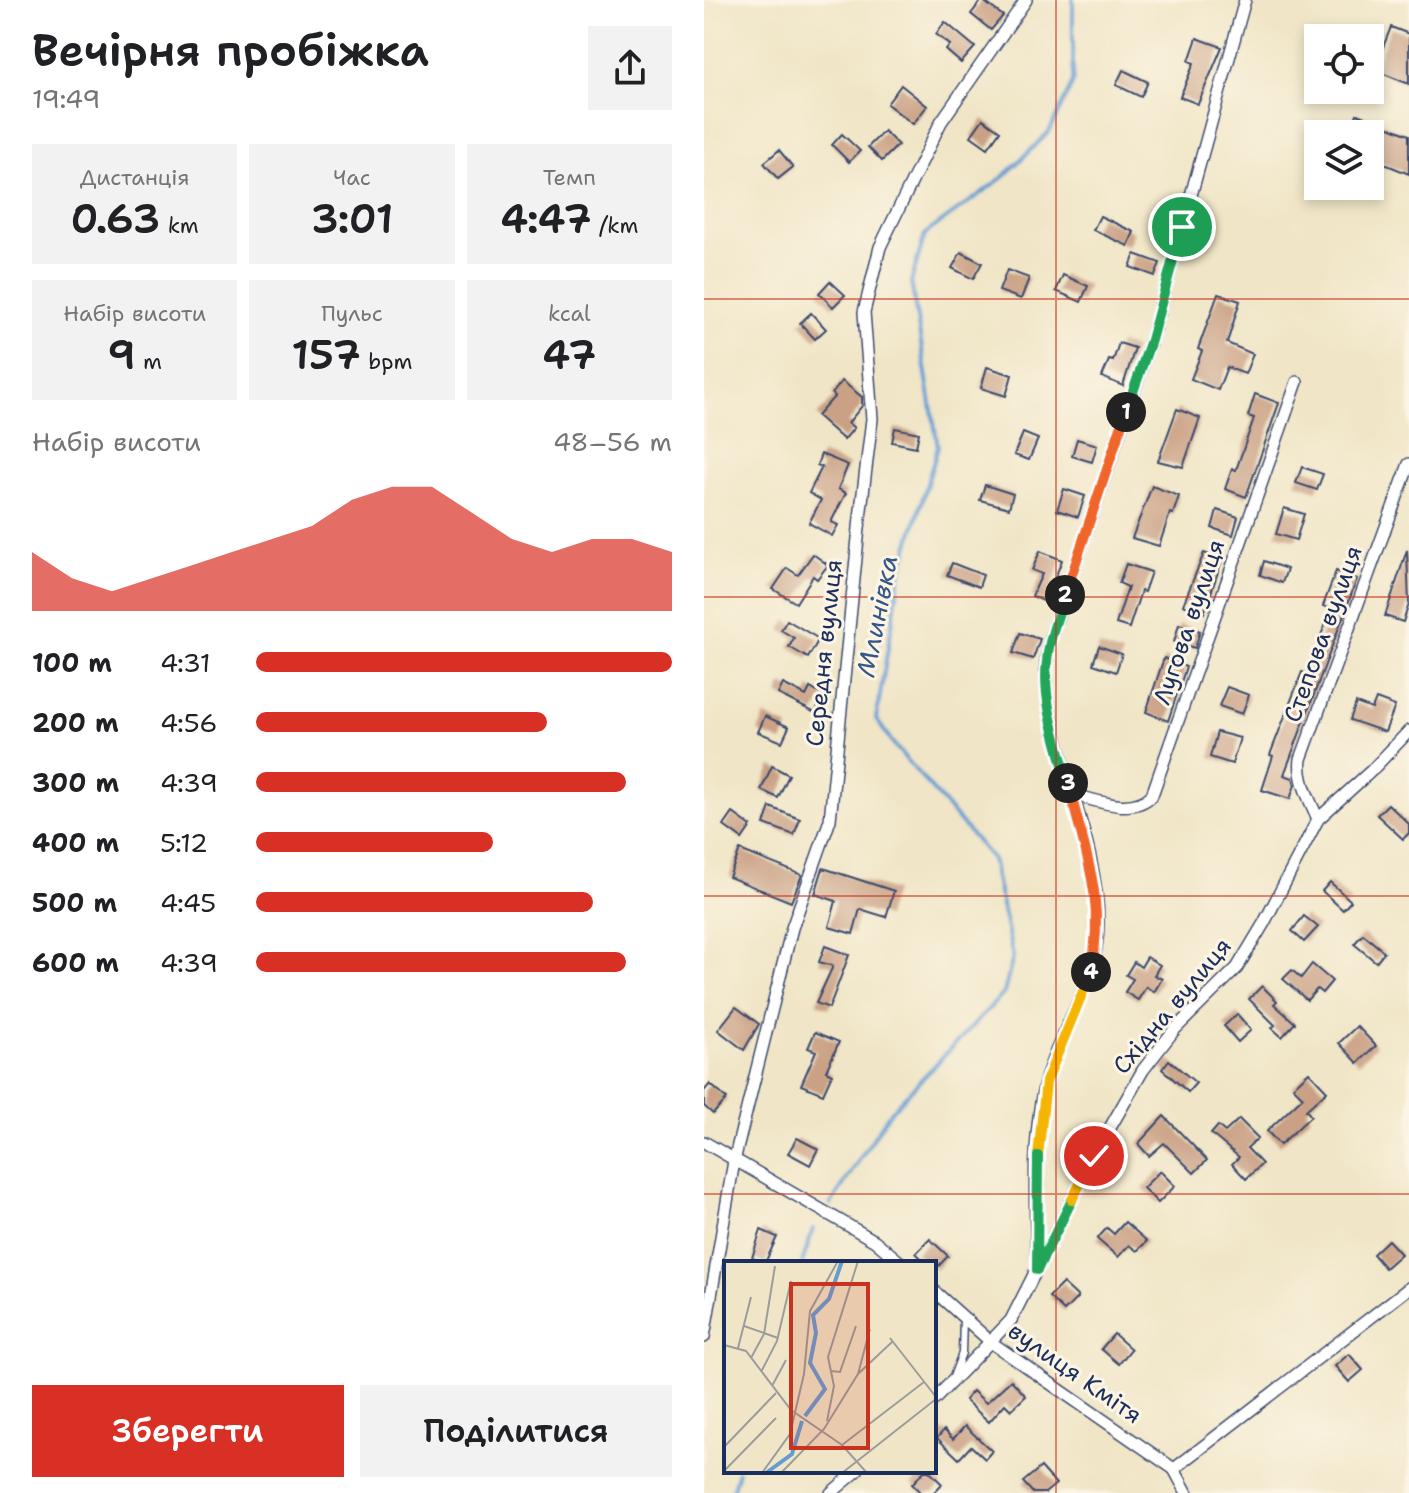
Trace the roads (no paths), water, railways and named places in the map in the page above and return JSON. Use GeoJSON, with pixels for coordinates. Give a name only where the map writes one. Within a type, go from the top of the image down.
{"type":"FeatureCollection","features":[{"type":"Feature","properties":{"kind":"street","name":"Середня вулиця"},"geometry":{"type":"LineString","coordinates":[[704,1337],[734,1161],[792,928],[830,820],[872,419],[864,312],[880,247],[941,122],[1026,0]]}},
{"type":"Feature","properties":{"kind":"street"},"geometry":{"type":"LineString","coordinates":[[1037,1270],[1036,1183],[1046,1082],[1091,971],[1098,925],[1089,857],[1049,706],[1046,661],[1052,633],[1151,340],[1245,0]]}},
{"type":"Feature","properties":{"kind":"street","name":"Лугова вулиця"},"geometry":{"type":"LineString","coordinates":[[1071,794],[1133,807],[1144,804],[1152,795],[1297,382]]}},
{"type":"Feature","properties":{"kind":"street","name":"Степова вулиця"},"geometry":{"type":"LineString","coordinates":[[1318,819],[1299,769],[1301,759],[1409,464]]}},
{"type":"Feature","properties":{"kind":"street","name":"Східна вулиця"},"geometry":{"type":"LineString","coordinates":[[936,1398],[1011,1320],[1094,1156],[1143,1070],[1175,1029],[1237,968],[1318,819],[1409,731]]}},
{"type":"Feature","properties":{"kind":"street"},"geometry":{"type":"LineString","coordinates":[[704,1142],[875,1241],[899,1261]]}},
{"type":"Feature","properties":{"kind":"street"},"geometry":{"type":"LineString","coordinates":[[1174,1469],[1409,1288]]}},
{"type":"Feature","properties":{"kind":"street","name":"вулиця Кмітя"},"geometry":{"type":"LineString","coordinates":[[936,1293],[992,1343],[1174,1469],[1187,1493]]}},
{"type":"Feature","properties":{"kind":"street"},"geometry":{"type":"LineString","coordinates":[[831,1493],[855,1473]]}},
{"type":"Feature","properties":{"kind":"lane"},"geometry":{"type":"LineString","coordinates":[[950,1383],[962,1353],[963,1316]]}},
{"type":"Feature","properties":{"kind":"waterway","name":"Млинівка"},"geometry":{"type":"LineString","coordinates":[[831,1204],[890,1112],[1004,993],[1013,957],[992,859],[894,745],[876,719],[901,571],[938,447],[911,282],[925,234],[1002,178],[1049,132],[1073,82],[1073,0]]}},
{"type":"Feature","properties":{"kind":"waterway","name":"Млинівка"},"geometry":{"type":"LineString","coordinates":[[803,1261],[813,1229]]}},
{"type":"Feature","properties":{"kind":"waterway","name":"Млинівка"},"geometry":{"type":"LineString","coordinates":[[732,1493],[737,1473]]}}]}
